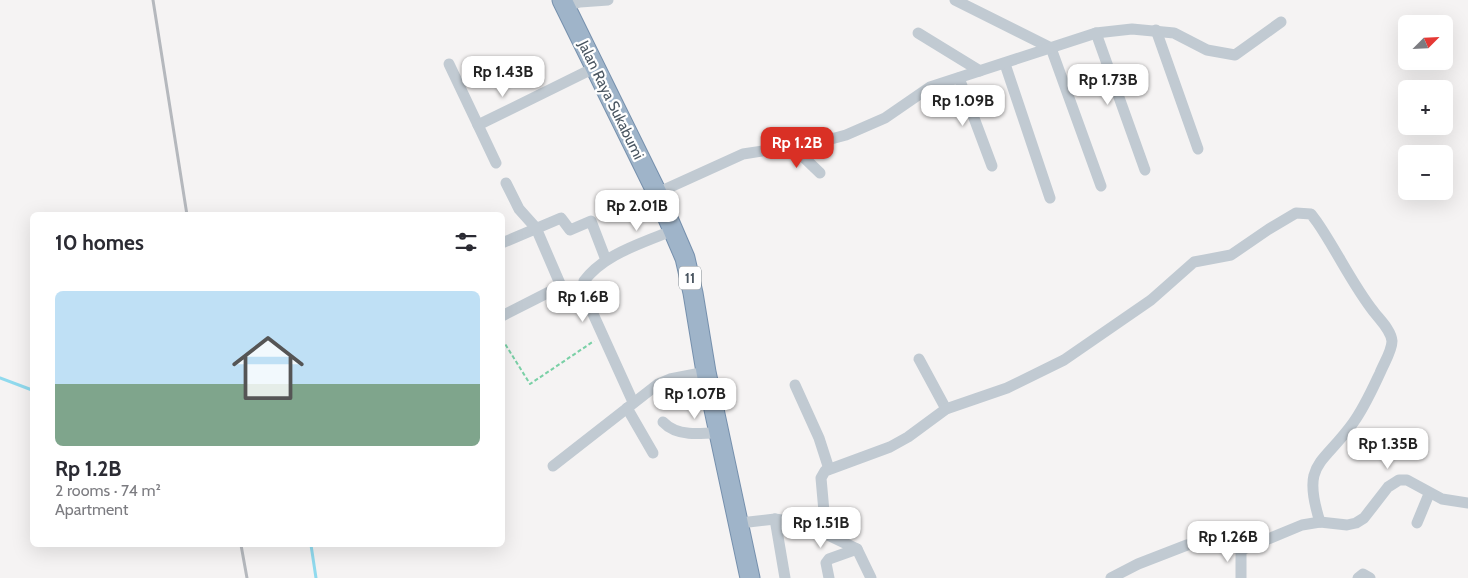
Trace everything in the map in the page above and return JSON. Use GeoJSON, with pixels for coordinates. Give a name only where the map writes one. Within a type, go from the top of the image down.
{"type":"FeatureCollection","features":[{"type":"Feature","properties":{"kind":"highway","name":"Jalan Raya Sukabumi"},"geometry":{"type":"LineString","coordinates":[[563,3],[657,193],[690,276],[706,372],[740,523],[750,578]]}},
{"type":"Feature","properties":{"kind":"street"},"geometry":{"type":"LineString","coordinates":[[563,3],[608,0]]}},
{"type":"Feature","properties":{"kind":"street"},"geometry":{"type":"LineString","coordinates":[[955,0],[1051,48],[1101,186]]}},
{"type":"Feature","properties":{"kind":"street"},"geometry":{"type":"LineString","coordinates":[[657,193],[743,154],[846,135],[885,118],[921,91],[1096,33],[1121,29],[1174,32],[1207,50],[1235,55],[1281,22]]}},
{"type":"Feature","properties":{"kind":"street"},"geometry":{"type":"LineString","coordinates":[[1156,30],[1198,148]]}},
{"type":"Feature","properties":{"kind":"street"},"geometry":{"type":"LineString","coordinates":[[918,32],[980,71]]}},
{"type":"Feature","properties":{"kind":"street"},"geometry":{"type":"LineString","coordinates":[[1096,33],[1145,170]]}},
{"type":"Feature","properties":{"kind":"street"},"geometry":{"type":"LineString","coordinates":[[449,64],[496,163]]}},
{"type":"Feature","properties":{"kind":"street"},"geometry":{"type":"LineString","coordinates":[[1005,64],[1050,198]]}},
{"type":"Feature","properties":{"kind":"street"},"geometry":{"type":"LineString","coordinates":[[478,125],[596,67]]}},
{"type":"Feature","properties":{"kind":"street"},"geometry":{"type":"LineString","coordinates":[[959,78],[992,166]]}},
{"type":"Feature","properties":{"kind":"street"},"geometry":{"type":"LineString","coordinates":[[792,146],[820,173]]}},
{"type":"Feature","properties":{"kind":"street"},"geometry":{"type":"LineString","coordinates":[[505,314],[561,286],[536,228],[519,209],[506,183]]}},
{"type":"Feature","properties":{"kind":"street"},"geometry":{"type":"LineString","coordinates":[[826,534],[822,474],[829,469],[900,442],[946,409],[1033,377],[1064,360],[1151,300],[1194,262],[1231,255],[1296,213],[1311,214],[1340,256],[1364,299],[1386,328],[1392,340],[1384,364],[1359,414],[1347,431],[1324,455],[1313,475],[1312,492],[1320,522]]}},
{"type":"Feature","properties":{"kind":"street"},"geometry":{"type":"LineString","coordinates":[[505,242],[561,218],[570,230],[591,221],[606,260]]}},
{"type":"Feature","properties":{"kind":"street"},"geometry":{"type":"LineString","coordinates":[[652,453],[589,305],[584,281],[592,271],[606,260],[673,230]]}},
{"type":"Feature","properties":{"kind":"street"},"geometry":{"type":"LineString","coordinates":[[919,359],[946,409]]}},
{"type":"Feature","properties":{"kind":"street"},"geometry":{"type":"LineString","coordinates":[[553,466],[630,405],[664,381],[706,372]]}},
{"type":"Feature","properties":{"kind":"street"},"geometry":{"type":"LineString","coordinates":[[795,385],[819,438],[829,469]]}},
{"type":"Feature","properties":{"kind":"street"},"geometry":{"type":"LineString","coordinates":[[663,422],[674,430],[684,432],[720,432]]}},
{"type":"Feature","properties":{"kind":"street"},"geometry":{"type":"LineString","coordinates":[[1111,578],[1138,564],[1188,545],[1205,542],[1241,548],[1296,527],[1320,522],[1347,525],[1360,521],[1388,487],[1399,480],[1407,480],[1429,494],[1442,499],[1468,503]]}},
{"type":"Feature","properties":{"kind":"street"},"geometry":{"type":"LineString","coordinates":[[1417,524],[1429,494]]}},
{"type":"Feature","properties":{"kind":"street"},"geometry":{"type":"LineString","coordinates":[[740,523],[775,519],[797,523],[826,534],[857,549],[871,578]]}},
{"type":"Feature","properties":{"kind":"street"},"geometry":{"type":"LineString","coordinates":[[775,519],[785,578]]}},
{"type":"Feature","properties":{"kind":"street"},"geometry":{"type":"LineString","coordinates":[[1241,548],[1241,578]]}},
{"type":"Feature","properties":{"kind":"street"},"geometry":{"type":"LineString","coordinates":[[829,578],[826,563],[829,559],[857,549]]}},
{"type":"Feature","properties":{"kind":"street"},"geometry":{"type":"LineString","coordinates":[[1358,578],[1363,574],[1370,578]]}},
{"type":"Feature","properties":{"kind":"path"},"geometry":{"type":"LineString","coordinates":[[505,344],[530,384],[602,336]]}},
{"type":"Feature","properties":{"kind":"waterway"},"geometry":{"type":"LineString","coordinates":[[0,378],[30,389]]}},
{"type":"Feature","properties":{"kind":"waterway"},"geometry":{"type":"LineString","coordinates":[[311,547],[316,578]]}},
{"type":"Feature","properties":{"kind":"railway"},"geometry":{"type":"LineString","coordinates":[[153,0],[187,212]]}},
{"type":"Feature","properties":{"kind":"railway"},"geometry":{"type":"LineString","coordinates":[[241,547],[247,578]]}}]}
